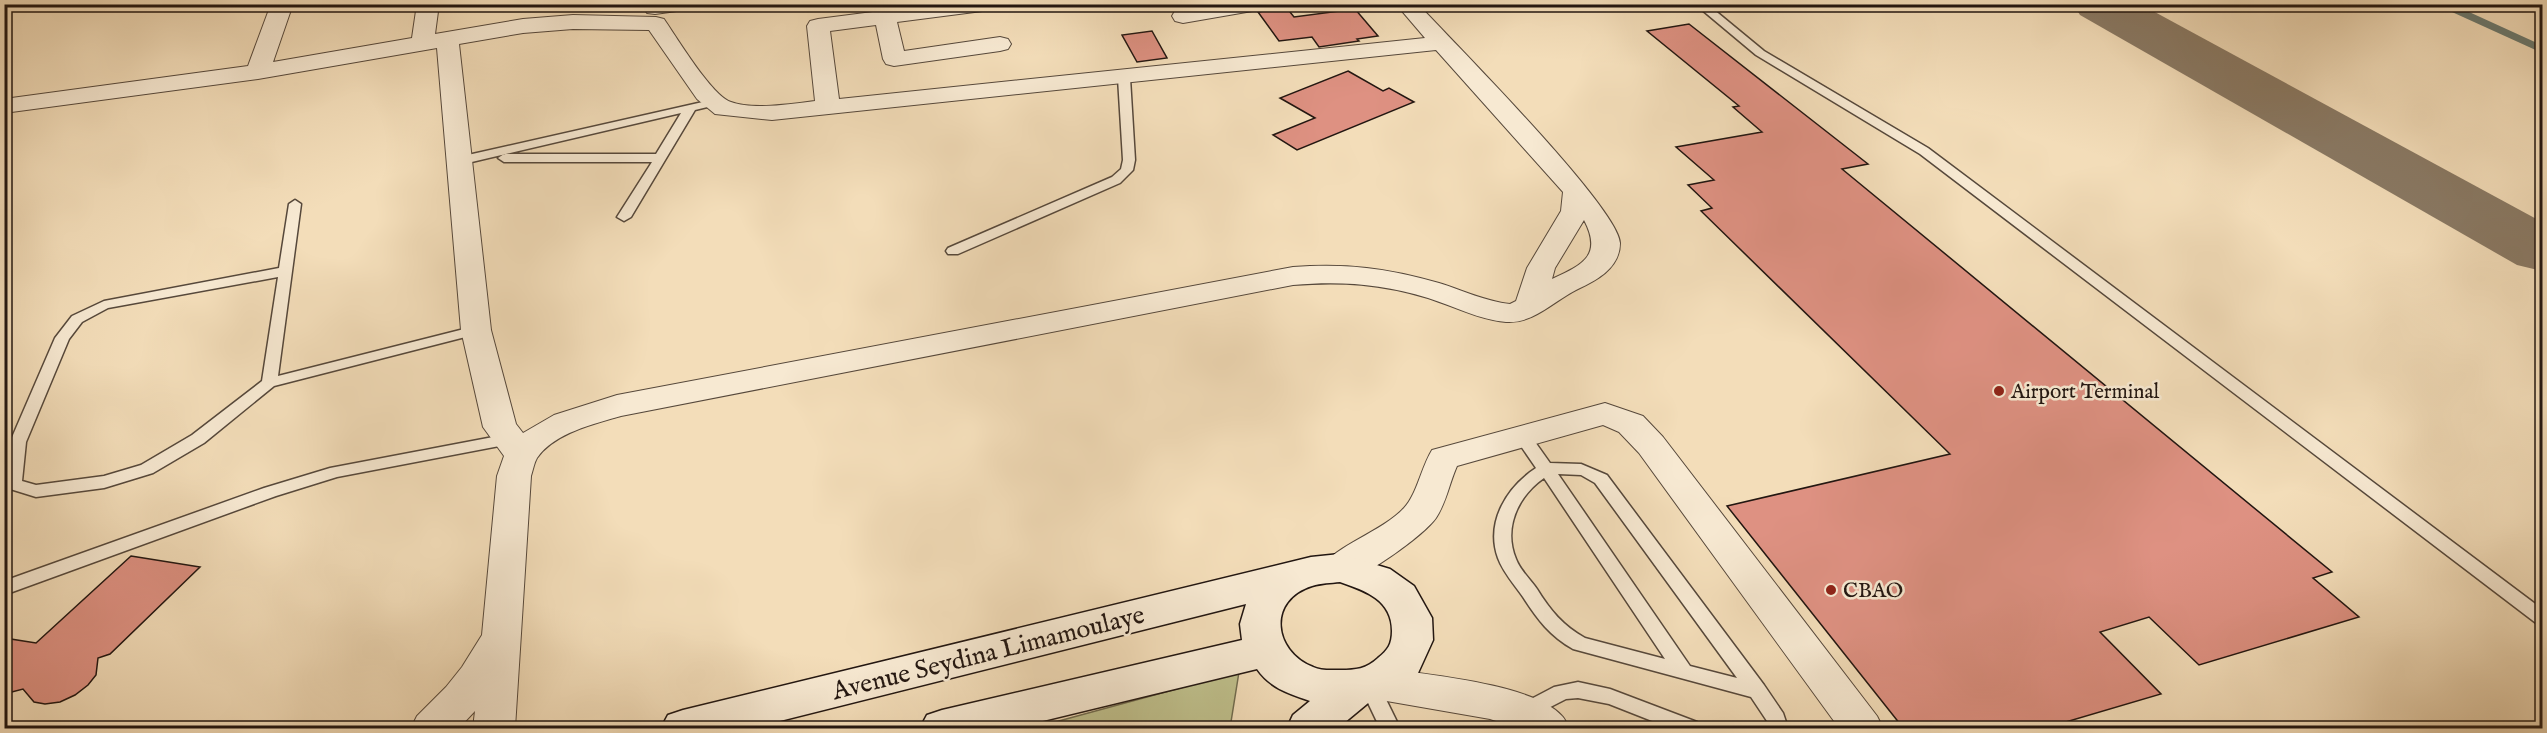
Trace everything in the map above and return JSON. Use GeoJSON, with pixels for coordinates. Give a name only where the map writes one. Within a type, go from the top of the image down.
{"type":"FeatureCollection","features":[{"type":"Feature","properties":{"kind":"street"},"geometry":{"type":"LineString","coordinates":[[258,72],[282,4]]}},
{"type":"Feature","properties":{"kind":"street"},"geometry":{"type":"LineString","coordinates":[[428,4],[435,41],[468,159],[476,330],[500,427],[515,447],[494,729]]}},
{"type":"Feature","properties":{"kind":"street"},"geometry":{"type":"LineString","coordinates":[[4,106],[258,72],[435,41],[524,15],[573,22],[655,12],[683,4]]}},
{"type":"Feature","properties":{"kind":"street"},"geometry":{"type":"LineString","coordinates":[[828,108],[818,26],[990,4]]}},
{"type":"Feature","properties":{"kind":"street"},"geometry":{"type":"LineString","coordinates":[[1183,16],[1258,4]]}},
{"type":"Feature","properties":{"kind":"street"},"geometry":{"type":"LineString","coordinates":[[515,447],[540,438],[572,420],[617,406],[1293,276],[1333,273],[1370,275],[1505,313],[1514,313],[1586,274],[1600,263],[1606,249],[1606,234],[1576,191],[1406,4]]}},
{"type":"Feature","properties":{"kind":"street"},"geometry":{"type":"LineString","coordinates":[[655,12],[705,94],[724,109],[772,113],[1124,78],[1441,43]]}},
{"type":"Feature","properties":{"kind":"street"},"geometry":{"type":"LineString","coordinates":[[885,18],[894,59],[1000,44]]}},
{"type":"Feature","properties":{"kind":"street"},"geometry":{"type":"LineString","coordinates":[[1530,305],[1541,268],[1575,211],[1576,191]]}},
{"type":"Feature","properties":{"kind":"street"},"geometry":{"type":"LineString","coordinates":[[1340,568],[1385,541],[1424,508],[1439,464],[1444,458],[1605,414],[1631,424],[1672,472],[1862,729]]}},
{"type":"Feature","properties":{"kind":"street"},"geometry":{"type":"LineString","coordinates":[[1308,729],[1368,685],[1396,670],[1410,653],[1415,633],[1411,612],[1399,594],[1383,581],[1362,572],[1340,568],[1317,570],[1293,577],[1274,591],[1262,609],[1259,630],[1266,651],[1276,665],[1293,677],[1313,686],[1336,689],[1368,685],[1490,702],[1536,720]]}},
{"type":"Feature","properties":{"kind":"street","name":"Avenue Seydina Limamoulaye"},"geometry":{"type":"LineString","coordinates":[[683,729],[1293,577]]}},
{"type":"Feature","properties":{"kind":"street"},"geometry":{"type":"LineString","coordinates":[[432,729],[455,708],[483,672],[502,632]]}},
{"type":"Feature","properties":{"kind":"street"},"geometry":{"type":"LineString","coordinates":[[942,729],[1266,651]]}},
{"type":"Feature","properties":{"kind":"lane"},"geometry":{"type":"LineString","coordinates":[[1700,4],[1760,53],[1924,151],[2542,618]]}},
{"type":"Feature","properties":{"kind":"lane"},"geometry":{"type":"LineString","coordinates":[[953,251],[1116,180],[1127,170],[1129,160],[1124,78]]}},
{"type":"Feature","properties":{"kind":"lane"},"geometry":{"type":"LineString","coordinates":[[468,159],[716,102]]}},
{"type":"Feature","properties":{"kind":"lane"},"geometry":{"type":"LineString","coordinates":[[624,217],[690,109]]}},
{"type":"Feature","properties":{"kind":"lane"},"geometry":{"type":"LineString","coordinates":[[468,159],[660,158]]}},
{"type":"Feature","properties":{"kind":"lane"},"geometry":{"type":"LineString","coordinates":[[268,383],[295,204]]}},
{"type":"Feature","properties":{"kind":"lane"},"geometry":{"type":"LineString","coordinates":[[285,271],[104,305],[77,319],[62,338],[18,442],[14,484],[36,491],[104,482],[147,469],[198,439],[268,383],[476,330]]}},
{"type":"Feature","properties":{"kind":"lane"},"geometry":{"type":"LineString","coordinates":[[1522,436],[1683,671]]}},
{"type":"Feature","properties":{"kind":"lane"},"geometry":{"type":"LineString","coordinates":[[4,588],[270,492],[336,472],[515,447]]}},
{"type":"Feature","properties":{"kind":"lane"},"geometry":{"type":"LineString","coordinates":[[1757,691],[1580,644],[1562,635],[1551,624],[1507,560],[1502,541],[1502,523],[1515,494],[1532,477],[1545,469],[1576,468],[1591,472],[1601,479],[1757,691],[1776,719],[1778,729]]}},
{"type":"Feature","properties":{"kind":"lane"},"geometry":{"type":"LineString","coordinates":[[1368,685],[1390,729]]}},
{"type":"Feature","properties":{"kind":"lane"},"geometry":{"type":"LineString","coordinates":[[1536,720],[1568,690],[1593,691],[1690,729]]}},
{"type":"Feature","properties":{"kind":"green space"},"geometry":{"type":"Polygon","coordinates":[[[1239,672],[1230,728],[1033,728],[1239,672]]]}},
{"type":"Feature","properties":{"kind":"building"},"geometry":{"type":"Polygon","coordinates":[[[1286,7],[1294,17],[1355,9],[1378,36],[1319,47],[1312,37],[1279,41],[1258,12],[1286,7]]]}},
{"type":"Feature","properties":{"kind":"building"},"geometry":{"type":"Polygon","coordinates":[[[1689,24],[1868,164],[1842,169],[2332,572],[2313,578],[2359,617],[2199,665],[2149,617],[2100,632],[2161,694],[2042,729],[1904,729],[1727,506],[1950,454],[1701,211],[1712,208],[1688,185],[1714,180],[1676,147],[1762,132],[1733,107],[1739,106],[1647,31],[1689,24]]]}},
{"type":"Feature","properties":{"kind":"building"},"geometry":{"type":"Polygon","coordinates":[[[1152,31],[1167,58],[1137,62],[1122,35],[1152,31]]]}},
{"type":"Feature","properties":{"kind":"building"},"geometry":{"type":"Polygon","coordinates":[[[1348,71],[1383,91],[1389,88],[1414,102],[1297,150],[1273,135],[1315,118],[1280,98],[1348,71]]]}},
{"type":"Feature","properties":{"kind":"building"},"geometry":{"type":"Polygon","coordinates":[[[131,556],[200,567],[110,654],[98,658],[96,675],[75,695],[60,702],[45,704],[34,702],[23,689],[4,694],[4,638],[36,643],[131,556]]]}},
{"type":"Feature","properties":{"kind":"waterway"},"geometry":{"type":"LineString","coordinates":[[2443,4],[2542,49]]}},
{"type":"Feature","properties":{"kind":"taxiway"},"geometry":{"type":"LineString","coordinates":[[2099,4],[2542,250]]}},
{"type":"Feature","properties":{"kind":"place","name":"Airport Terminal"},"geometry":{"type":"Point","coordinates":[1999,391]}},
{"type":"Feature","properties":{"kind":"place","name":"CBAO"},"geometry":{"type":"Point","coordinates":[1831,590]}}]}
